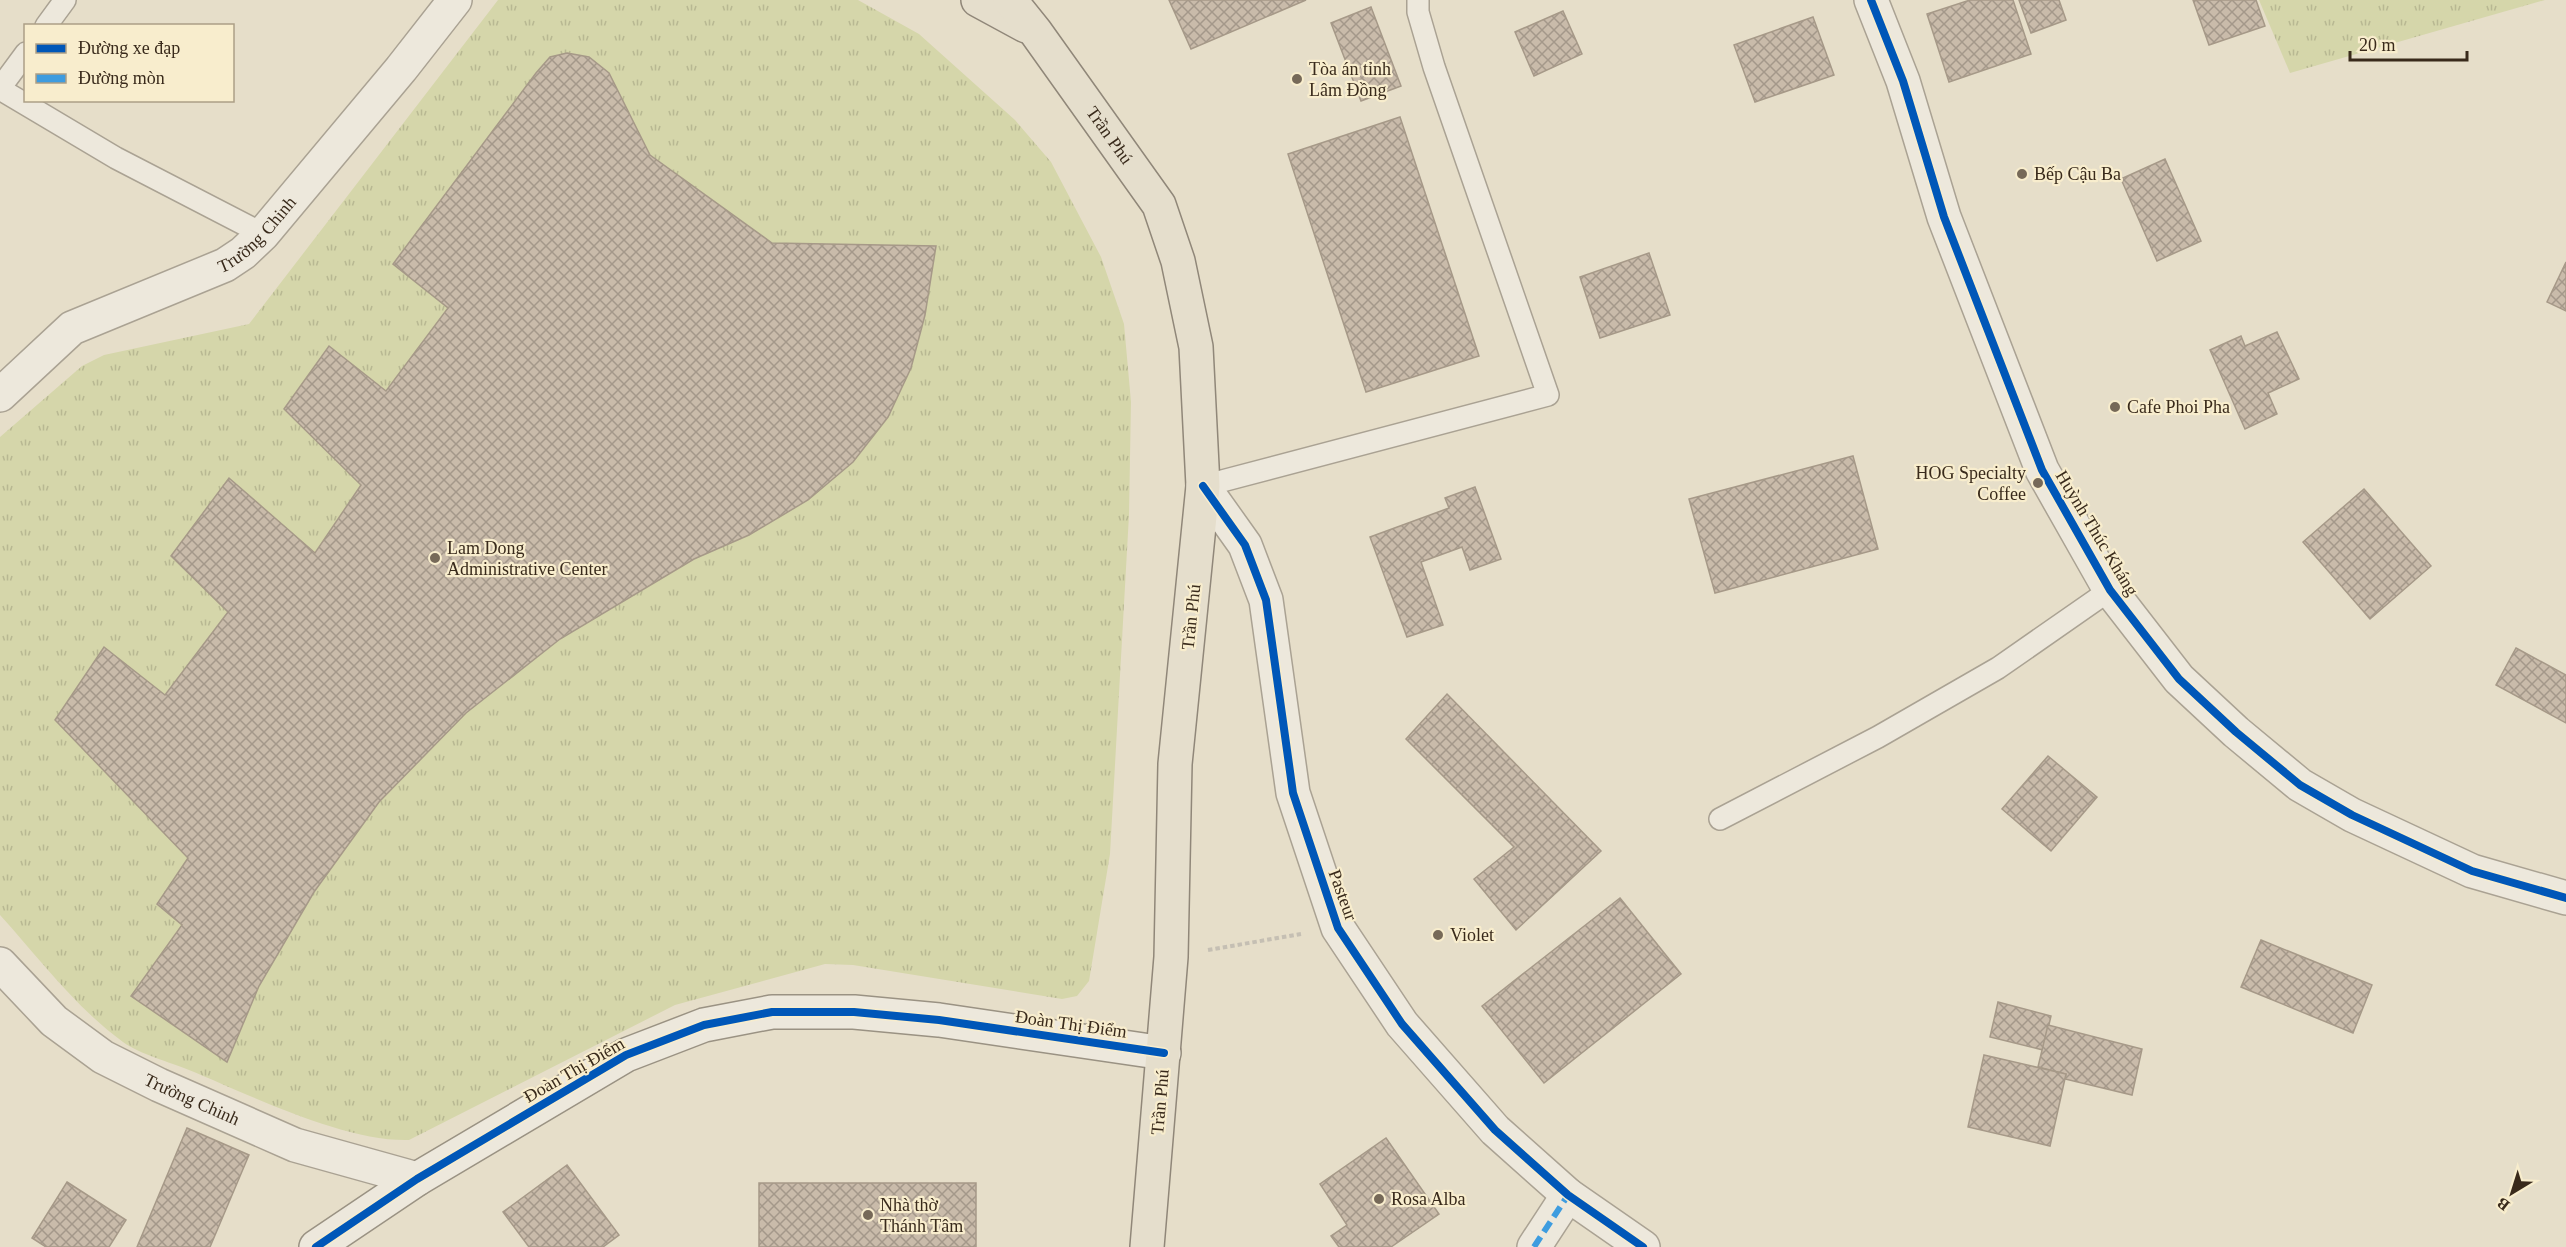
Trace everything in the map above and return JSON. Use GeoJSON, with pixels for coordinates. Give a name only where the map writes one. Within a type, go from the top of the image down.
{"type":"FeatureCollection","features":[{"type":"Feature","properties":{"kind":"main road","name":"Trần Phú"},"geometry":{"type":"LineString","coordinates":[[978,0],[1035,31]]}},
{"type":"Feature","properties":{"kind":"main road","name":"Trần Phú"},"geometry":{"type":"LineString","coordinates":[[1010,0],[1035,31],[1159,206],[1178,261],[1196,347],[1203,486],[1175,764],[1172,957],[1147,1247]]}},
{"type":"Feature","properties":{"kind":"street","name":"Trường Chinh"},"geometry":{"type":"LineString","coordinates":[[0,395],[72,328],[225,265],[243,253],[263,234],[401,69],[455,0]]}},
{"type":"Feature","properties":{"kind":"street","name":"Huỳnh Thúc Kháng"},"geometry":{"type":"LineString","coordinates":[[1871,0],[1903,81],[1944,217],[2042,470],[2110,590],[2179,679],[2236,732],[2300,785],[2352,815],[2472,871],[2566,898]]}},
{"type":"Feature","properties":{"kind":"street","name":"Pasteur"},"geometry":{"type":"LineString","coordinates":[[1203,486],[1245,545],[1266,600],[1293,793],[1338,928],[1402,1024],[1495,1130],[1568,1195],[1643,1247]]}},
{"type":"Feature","properties":{"kind":"street","name":"Trường Chinh"},"geometry":{"type":"LineString","coordinates":[[0,964],[54,1022],[104,1057],[159,1085],[295,1145],[417,1179]]}},
{"type":"Feature","properties":{"kind":"street","name":"Đoàn Thị Điểm"},"geometry":{"type":"LineString","coordinates":[[315,1247],[417,1179],[626,1055],[704,1025],[772,1012],[854,1012],[939,1020],[1164,1053]]}},
{"type":"Feature","properties":{"kind":"street"},"geometry":{"type":"LineString","coordinates":[[1534,1247],[1568,1195]]}},
{"type":"Feature","properties":{"kind":"lane"},"geometry":{"type":"LineString","coordinates":[[47,24],[65,0]]}},
{"type":"Feature","properties":{"kind":"lane"},"geometry":{"type":"LineString","coordinates":[[1203,486],[1548,395],[1434,67],[1418,12],[1418,0]]}},
{"type":"Feature","properties":{"kind":"lane"},"geometry":{"type":"LineString","coordinates":[[24,56],[0,88],[116,158],[263,234]]}},
{"type":"Feature","properties":{"kind":"lane"},"geometry":{"type":"LineString","coordinates":[[1720,819],[1878,737],[1998,668],[2110,590]]}},
{"type":"Feature","properties":{"kind":"path"},"geometry":{"type":"LineString","coordinates":[[1172,957],[1338,928]]}},
{"type":"Feature","properties":{"kind":"green space"},"geometry":{"type":"Polygon","coordinates":[[[498,0],[858,0],[919,34],[1015,120],[1051,162],[1101,257],[1124,324],[1131,402],[1129,515],[1110,854],[1089,981],[1077,996],[1062,999],[853,965],[825,964],[675,1005],[409,1140],[383,1139],[327,1125],[268,1104],[146,1054],[123,1042],[73,998],[0,915],[0,437],[82,366],[104,355],[249,324],[498,0]]]}},
{"type":"Feature","properties":{"kind":"green space"},"geometry":{"type":"Polygon","coordinates":[[[2259,0],[2545,0],[2290,73],[2259,0]]]}},
{"type":"Feature","properties":{"kind":"building"},"geometry":{"type":"Polygon","coordinates":[[[1169,0],[1306,0],[1191,49],[1169,0]]]}},
{"type":"Feature","properties":{"kind":"building"},"geometry":{"type":"Polygon","coordinates":[[[1970,0],[2013,0],[2031,54],[1949,82],[1927,14],[1970,0]]]}},
{"type":"Feature","properties":{"kind":"building"},"geometry":{"type":"Polygon","coordinates":[[[2019,0],[2059,0],[2066,20],[2031,33],[2019,0]]]}},
{"type":"Feature","properties":{"kind":"building"},"geometry":{"type":"Polygon","coordinates":[[[2193,0],[2256,0],[2265,26],[2209,45],[2193,0]]]}},
{"type":"Feature","properties":{"kind":"building"},"geometry":{"type":"Polygon","coordinates":[[[1371,7],[1401,86],[1361,101],[1331,23],[1371,7]]]}},
{"type":"Feature","properties":{"kind":"building"},"geometry":{"type":"Polygon","coordinates":[[[1563,11],[1582,54],[1534,76],[1515,32],[1563,11]]]}},
{"type":"Feature","properties":{"kind":"building"},"geometry":{"type":"Polygon","coordinates":[[[1813,17],[1834,75],[1755,102],[1734,45],[1813,17]]]}},
{"type":"Feature","properties":{"kind":"building","name":"Lam Dong Administrative Center"},"geometry":{"type":"Polygon","coordinates":[[[567,53],[589,57],[609,73],[650,155],[772,243],[936,246],[925,315],[911,368],[888,417],[853,462],[808,500],[749,535],[694,559],[560,639],[466,713],[379,802],[314,892],[259,986],[227,1062],[131,996],[182,925],[157,904],[188,858],[55,720],[104,647],[165,695],[228,612],[171,556],[229,478],[315,553],[361,485],[284,409],[329,346],[386,391],[448,308],[393,264],[536,73],[550,57],[567,53]]]}},
{"type":"Feature","properties":{"kind":"building"},"geometry":{"type":"Polygon","coordinates":[[[1400,117],[1479,356],[1366,392],[1288,154],[1400,117]]]}},
{"type":"Feature","properties":{"kind":"building"},"geometry":{"type":"Polygon","coordinates":[[[2165,159],[2201,241],[2157,261],[2121,179],[2165,159]]]}},
{"type":"Feature","properties":{"kind":"building"},"geometry":{"type":"Polygon","coordinates":[[[1649,253],[1670,315],[1600,338],[1580,277],[1649,253]]]}},
{"type":"Feature","properties":{"kind":"building"},"geometry":{"type":"Polygon","coordinates":[[[2566,262],[2566,311],[2547,302],[2566,262]]]}},
{"type":"Feature","properties":{"kind":"building"},"geometry":{"type":"Polygon","coordinates":[[[2277,332],[2299,379],[2268,393],[2277,414],[2245,429],[2210,350],[2241,336],[2245,346],[2277,332]]]}},
{"type":"Feature","properties":{"kind":"building"},"geometry":{"type":"Polygon","coordinates":[[[1853,456],[1878,549],[1715,593],[1689,499],[1853,456]]]}},
{"type":"Feature","properties":{"kind":"building"},"geometry":{"type":"Polygon","coordinates":[[[1475,487],[1501,559],[1470,570],[1462,547],[1421,562],[1443,625],[1407,637],[1370,537],[1449,508],[1445,498],[1475,487]]]}},
{"type":"Feature","properties":{"kind":"building"},"geometry":{"type":"Polygon","coordinates":[[[2364,489],[2431,566],[2370,619],[2303,542],[2364,489]]]}},
{"type":"Feature","properties":{"kind":"building"},"geometry":{"type":"Polygon","coordinates":[[[2516,648],[2566,675],[2566,723],[2496,685],[2516,648]]]}},
{"type":"Feature","properties":{"kind":"building"},"geometry":{"type":"Polygon","coordinates":[[[1447,694],[1601,851],[1516,930],[1474,879],[1514,847],[1406,739],[1447,694]]]}},
{"type":"Feature","properties":{"kind":"building"},"geometry":{"type":"Polygon","coordinates":[[[2048,756],[2097,797],[2051,851],[2002,809],[2048,756]]]}},
{"type":"Feature","properties":{"kind":"building"},"geometry":{"type":"Polygon","coordinates":[[[1620,898],[1681,974],[1544,1083],[1482,1006],[1620,898]]]}},
{"type":"Feature","properties":{"kind":"building"},"geometry":{"type":"Polygon","coordinates":[[[2261,940],[2372,985],[2353,1033],[2241,987],[2261,940]]]}},
{"type":"Feature","properties":{"kind":"building"},"geometry":{"type":"Polygon","coordinates":[[[1998,1002],[2051,1016],[2043,1050],[1990,1037],[1998,1002]]]}},
{"type":"Feature","properties":{"kind":"building"},"geometry":{"type":"Polygon","coordinates":[[[2048,1025],[2142,1049],[2132,1095],[2065,1079],[2066,1074],[2038,1067],[2048,1025]]]}},
{"type":"Feature","properties":{"kind":"building"},"geometry":{"type":"Polygon","coordinates":[[[1984,1055],[2066,1074],[2050,1146],[1968,1127],[1984,1055]]]}},
{"type":"Feature","properties":{"kind":"building"},"geometry":{"type":"Polygon","coordinates":[[[187,1128],[249,1155],[210,1247],[137,1247],[187,1128]]]}},
{"type":"Feature","properties":{"kind":"building","name":"Rosa Alba"},"geometry":{"type":"Polygon","coordinates":[[[1386,1138],[1439,1214],[1391,1247],[1339,1247],[1331,1236],[1347,1225],[1320,1184],[1386,1138]]]}},
{"type":"Feature","properties":{"kind":"building"},"geometry":{"type":"Polygon","coordinates":[[[567,1165],[619,1235],[603,1247],[529,1247],[503,1212],[567,1165]]]}},
{"type":"Feature","properties":{"kind":"building"},"geometry":{"type":"Polygon","coordinates":[[[67,1182],[126,1220],[109,1247],[46,1247],[32,1238],[67,1182]]]}},
{"type":"Feature","properties":{"kind":"building","name":"Nhà thờ Thánh Tâm"},"geometry":{"type":"Polygon","coordinates":[[[759,1183],[976,1183],[976,1247],[759,1247],[759,1183]]]}},
{"type":"Feature","properties":{"kind":"marked path"},"geometry":{"type":"LineString","coordinates":[[1534,1247],[1568,1195]]}},
{"type":"Feature","properties":{"kind":"cycle path"},"geometry":{"type":"LineString","coordinates":[[1871,0],[1903,81],[1944,217],[2042,470],[2110,590],[2179,679],[2236,732],[2300,785],[2352,815],[2472,871],[2566,898]]}},
{"type":"Feature","properties":{"kind":"cycle path"},"geometry":{"type":"LineString","coordinates":[[1203,486],[1245,545],[1266,600],[1293,793],[1338,928],[1402,1024],[1495,1130],[1568,1195],[1643,1247]]}},
{"type":"Feature","properties":{"kind":"cycle path"},"geometry":{"type":"LineString","coordinates":[[316,1247],[417,1179],[626,1055],[704,1025],[772,1012],[854,1012],[939,1020],[1164,1053]]}},
{"type":"Feature","properties":{"kind":"place","name":"Tòa án tỉnh Lâm Đồng"},"geometry":{"type":"Point","coordinates":[1297,79]}},
{"type":"Feature","properties":{"kind":"place","name":"Bếp Cậu Ba"},"geometry":{"type":"Point","coordinates":[2022,174]}},
{"type":"Feature","properties":{"kind":"place","name":"Cafe Phoi Pha"},"geometry":{"type":"Point","coordinates":[2115,407]}},
{"type":"Feature","properties":{"kind":"place","name":"HOG Specialty Coffee"},"geometry":{"type":"Point","coordinates":[2038,483]}},
{"type":"Feature","properties":{"kind":"place","name":"Lam Dong Administrative Center"},"geometry":{"type":"Point","coordinates":[435,558]}},
{"type":"Feature","properties":{"kind":"place","name":"Violet"},"geometry":{"type":"Point","coordinates":[1438,935]}},
{"type":"Feature","properties":{"kind":"place","name":"Rosa Alba"},"geometry":{"type":"Point","coordinates":[1379,1199]}},
{"type":"Feature","properties":{"kind":"place","name":"Nhà thờ Thánh Tâm"},"geometry":{"type":"Point","coordinates":[868,1215]}}]}
